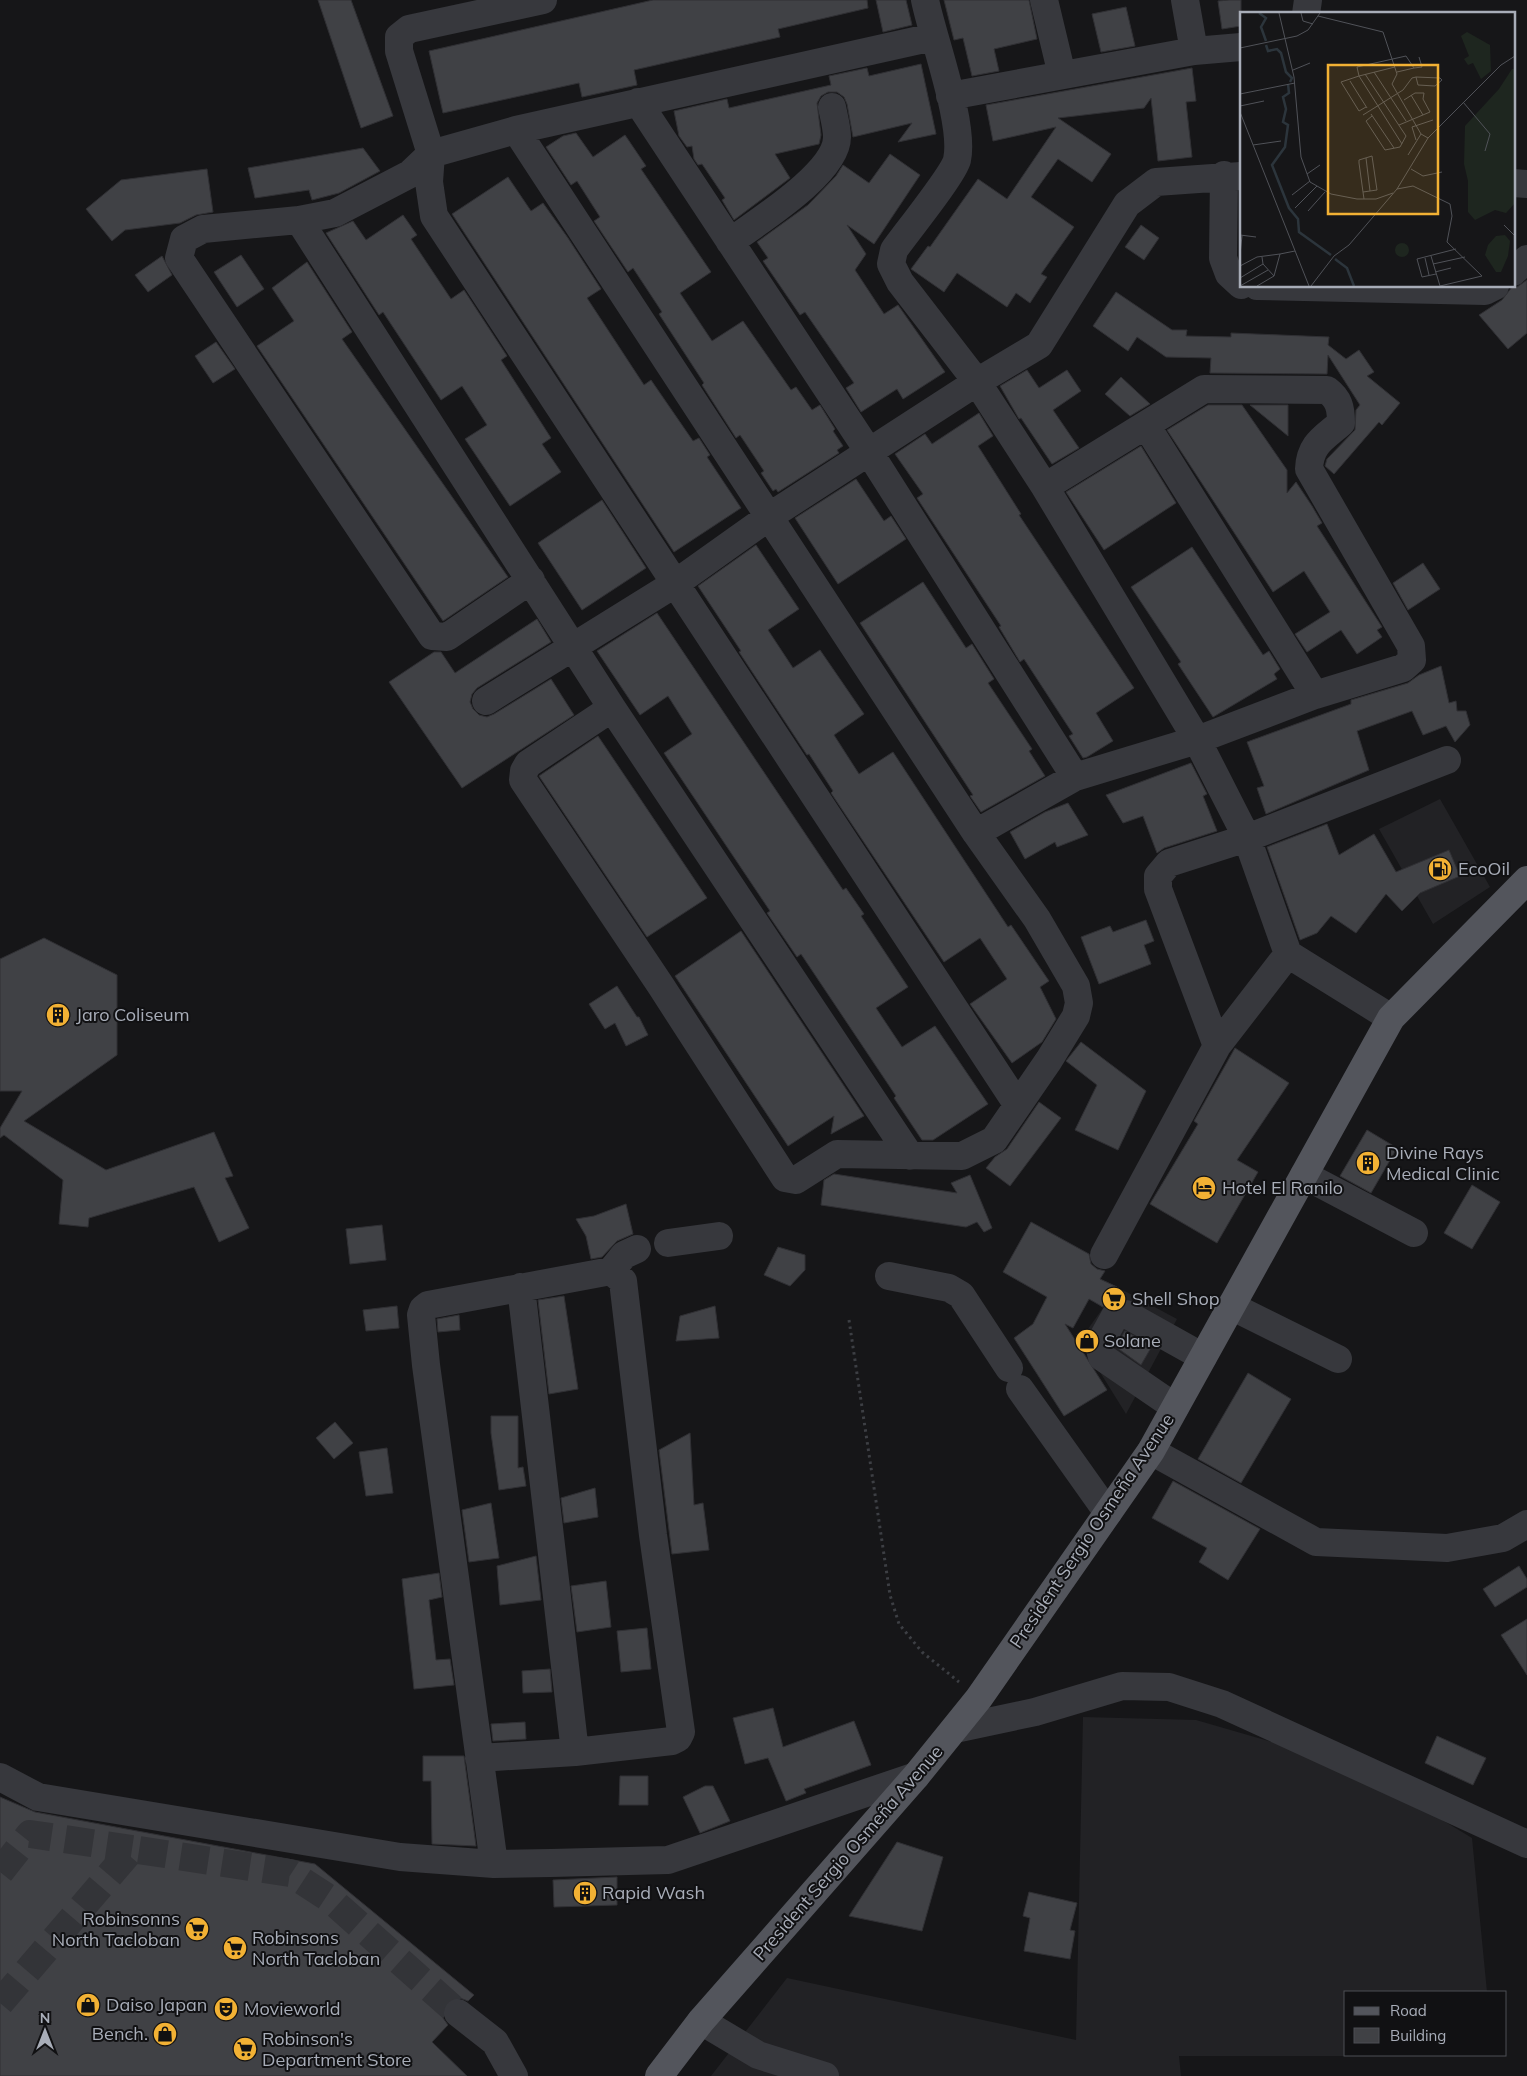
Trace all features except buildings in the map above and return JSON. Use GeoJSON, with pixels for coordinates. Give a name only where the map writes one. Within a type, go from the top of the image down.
{"type":"FeatureCollection","features":[{"type":"Feature","properties":{"kind":"main road","name":"President Sergio Osmeña Avenue"},"geometry":{"type":"LineString","coordinates":[[659,2076],[701,2021],[916,1776],[979,1698],[1151,1451],[1391,1018],[1527,880]]}},
{"type":"Feature","properties":{"kind":"street"},"geometry":{"type":"LineString","coordinates":[[543,0],[410,29],[399,38],[400,51],[431,154],[430,182],[434,216],[1017,1104]]}},
{"type":"Feature","properties":{"kind":"street"},"geometry":{"type":"LineString","coordinates":[[924,0],[950,96],[958,135],[957,161],[894,250],[891,264],[900,282],[977,382],[1044,487],[1197,740],[1247,838],[1288,954],[1391,1018]]}},
{"type":"Feature","properties":{"kind":"street"},"geometry":{"type":"LineString","coordinates":[[1044,0],[1062,75]]}},
{"type":"Feature","properties":{"kind":"street"},"geometry":{"type":"LineString","coordinates":[[1185,0],[1194,51]]}},
{"type":"Feature","properties":{"kind":"street"},"geometry":{"type":"LineString","coordinates":[[531,580],[447,637],[432,636],[179,258],[184,239],[203,229],[299,220],[335,213],[410,174],[431,154],[516,130],[933,37]]}},
{"type":"Feature","properties":{"kind":"street"},"geometry":{"type":"LineString","coordinates":[[950,96],[1194,51],[1240,47]]}},
{"type":"Feature","properties":{"kind":"street"},"geometry":{"type":"LineString","coordinates":[[638,102],[869,452],[1074,777]]}},
{"type":"Feature","properties":{"kind":"street"},"geometry":{"type":"LineString","coordinates":[[730,242],[805,187],[822,168],[833,150],[837,137],[832,107]]}},
{"type":"Feature","properties":{"kind":"street"},"geometry":{"type":"LineString","coordinates":[[516,130],[976,833],[1042,927],[1076,986],[1079,1003],[1076,1016],[1049,1060],[994,1140],[962,1156],[837,1154],[796,1180],[785,1178],[661,986],[523,780],[528,764],[612,708]]}},
{"type":"Feature","properties":{"kind":"street"},"geometry":{"type":"LineString","coordinates":[[486,701],[573,644],[676,583],[770,516],[1039,344],[1127,204],[1156,182],[1232,176],[1223,258],[1229,274],[1240,283]]}},
{"type":"Feature","properties":{"kind":"street"},"geometry":{"type":"LineString","coordinates":[[1514,184],[1527,184]]}},
{"type":"Feature","properties":{"kind":"street"},"geometry":{"type":"LineString","coordinates":[[299,220],[573,644],[612,708],[910,1156]]}},
{"type":"Feature","properties":{"kind":"street"},"geometry":{"type":"LineString","coordinates":[[1514,271],[1527,259]]}},
{"type":"Feature","properties":{"kind":"street"},"geometry":{"type":"LineString","coordinates":[[1349,288],[1485,291],[1491,288]]}},
{"type":"Feature","properties":{"kind":"street"},"geometry":{"type":"LineString","coordinates":[[976,833],[1074,777],[1197,740],[1315,695],[1403,668],[1412,660],[1411,646],[1309,469],[1310,456],[1314,446],[1341,423],[1341,408],[1336,396],[1327,390],[1204,389],[1044,487]]}},
{"type":"Feature","properties":{"kind":"street"},"geometry":{"type":"LineString","coordinates":[[1146,425],[1315,695]]}},
{"type":"Feature","properties":{"kind":"street"},"geometry":{"type":"LineString","coordinates":[[1217,1046],[1158,889],[1158,876],[1169,863],[1247,838],[1447,760]]}},
{"type":"Feature","properties":{"kind":"street"},"geometry":{"type":"LineString","coordinates":[[1104,1255],[1217,1046],[1288,954]]}},
{"type":"Feature","properties":{"kind":"street"},"geometry":{"type":"LineString","coordinates":[[1304,1175],[1414,1233]]}},
{"type":"Feature","properties":{"kind":"street"},"geometry":{"type":"LineString","coordinates":[[668,1244],[719,1236]]}},
{"type":"Feature","properties":{"kind":"street"},"geometry":{"type":"LineString","coordinates":[[494,1864],[421,1315],[423,1309],[428,1305],[611,1271],[624,1255],[637,1249]]}},
{"type":"Feature","properties":{"kind":"street"},"geometry":{"type":"LineString","coordinates":[[479,1758],[575,1752],[672,1741],[678,1738],[681,1732],[653,1535],[623,1281],[611,1271]]}},
{"type":"Feature","properties":{"kind":"street"},"geometry":{"type":"LineString","coordinates":[[889,1276],[949,1288],[961,1295],[1014,1378],[1108,1514]]}},
{"type":"Feature","properties":{"kind":"street"},"geometry":{"type":"LineString","coordinates":[[521,1287],[575,1752]]}},
{"type":"Feature","properties":{"kind":"street"},"geometry":{"type":"LineString","coordinates":[[1231,1306],[1338,1359]]}},
{"type":"Feature","properties":{"kind":"street"},"geometry":{"type":"LineString","coordinates":[[1175,1407],[1102,1356],[1099,1345],[1115,1316],[1126,1314],[1203,1356]]}},
{"type":"Feature","properties":{"kind":"street"},"geometry":{"type":"LineString","coordinates":[[1151,1451],[1316,1542],[1447,1548],[1503,1538],[1527,1524]]}},
{"type":"Feature","properties":{"kind":"street"},"geometry":{"type":"LineString","coordinates":[[955,1729],[1035,1712],[1122,1686],[1170,1687],[1222,1704],[1527,1844]]}},
{"type":"Feature","properties":{"kind":"street"},"geometry":{"type":"LineString","coordinates":[[0,1777],[38,1796],[400,1857],[494,1864],[668,1860],[916,1776]]}},
{"type":"Feature","properties":{"kind":"street"},"geometry":{"type":"LineString","coordinates":[[458,2013],[495,2042],[514,2076]]}},
{"type":"Feature","properties":{"kind":"street"},"geometry":{"type":"LineString","coordinates":[[701,2021],[757,2066],[825,2076]]}},
{"type":"Feature","properties":{"kind":"path"},"geometry":{"type":"LineString","coordinates":[[849,1320],[890,1595],[899,1624],[922,1652],[979,1698]]}},
{"type":"Feature","properties":{"kind":"shaded area"},"geometry":{"type":"Polygon","coordinates":[[[1440,799],[1490,887],[1433,924],[1379,829],[1440,799]]]}},
{"type":"Feature","properties":{"kind":"shaded area"},"geometry":{"type":"Polygon","coordinates":[[[1106,1281],[1177,1319],[1126,1414],[1080,1340],[1103,1308],[1093,1301],[1106,1281]]]}},
{"type":"Feature","properties":{"kind":"shaded area"},"geometry":{"type":"Polygon","coordinates":[[[1083,1717],[1196,1720],[1293,1748],[1424,1809],[1472,1838],[1487,1991],[1344,1991],[1344,2056],[1179,2056],[1181,2076],[711,2076],[787,1978],[1076,2040],[1083,1717]]]}},
{"type":"Feature","properties":{"kind":"tunnel"},"geometry":{"type":"LineString","coordinates":[[0,1872],[30,1834],[132,1849]]}},
{"type":"Feature","properties":{"kind":"tunnel"},"geometry":{"type":"LineString","coordinates":[[0,2003],[132,1849],[290,1873],[330,1899],[458,2013]]}},
{"type":"Feature","properties":{"kind":"place","name":"EcoOil"},"geometry":{"type":"Point","coordinates":[1440,869]}},
{"type":"Feature","properties":{"kind":"place","name":"Jaro Coliseum"},"geometry":{"type":"Point","coordinates":[58,1015]}},
{"type":"Feature","properties":{"kind":"place","name":"Divine Rays Medical Clinic"},"geometry":{"type":"Point","coordinates":[1368,1163]}},
{"type":"Feature","properties":{"kind":"place","name":"Hotel El Ranilo"},"geometry":{"type":"Point","coordinates":[1204,1188]}},
{"type":"Feature","properties":{"kind":"place","name":"Shell Shop"},"geometry":{"type":"Point","coordinates":[1114,1299]}},
{"type":"Feature","properties":{"kind":"place","name":"Solane"},"geometry":{"type":"Point","coordinates":[1087,1341]}},
{"type":"Feature","properties":{"kind":"place","name":"Rapid Wash"},"geometry":{"type":"Point","coordinates":[585,1893]}},
{"type":"Feature","properties":{"kind":"place","name":"Robinsonns North Tacloban"},"geometry":{"type":"Point","coordinates":[197,1929]}},
{"type":"Feature","properties":{"kind":"place","name":"Robinsons North Tacloban"},"geometry":{"type":"Point","coordinates":[235,1948]}},
{"type":"Feature","properties":{"kind":"place","name":"Daiso Japan"},"geometry":{"type":"Point","coordinates":[88,2005]}},
{"type":"Feature","properties":{"kind":"place","name":"Movieworld"},"geometry":{"type":"Point","coordinates":[226,2009]}},
{"type":"Feature","properties":{"kind":"place","name":"Bench."},"geometry":{"type":"Point","coordinates":[165,2034]}},
{"type":"Feature","properties":{"kind":"place","name":"Robinson's Department Store"},"geometry":{"type":"Point","coordinates":[245,2049]}}]}
